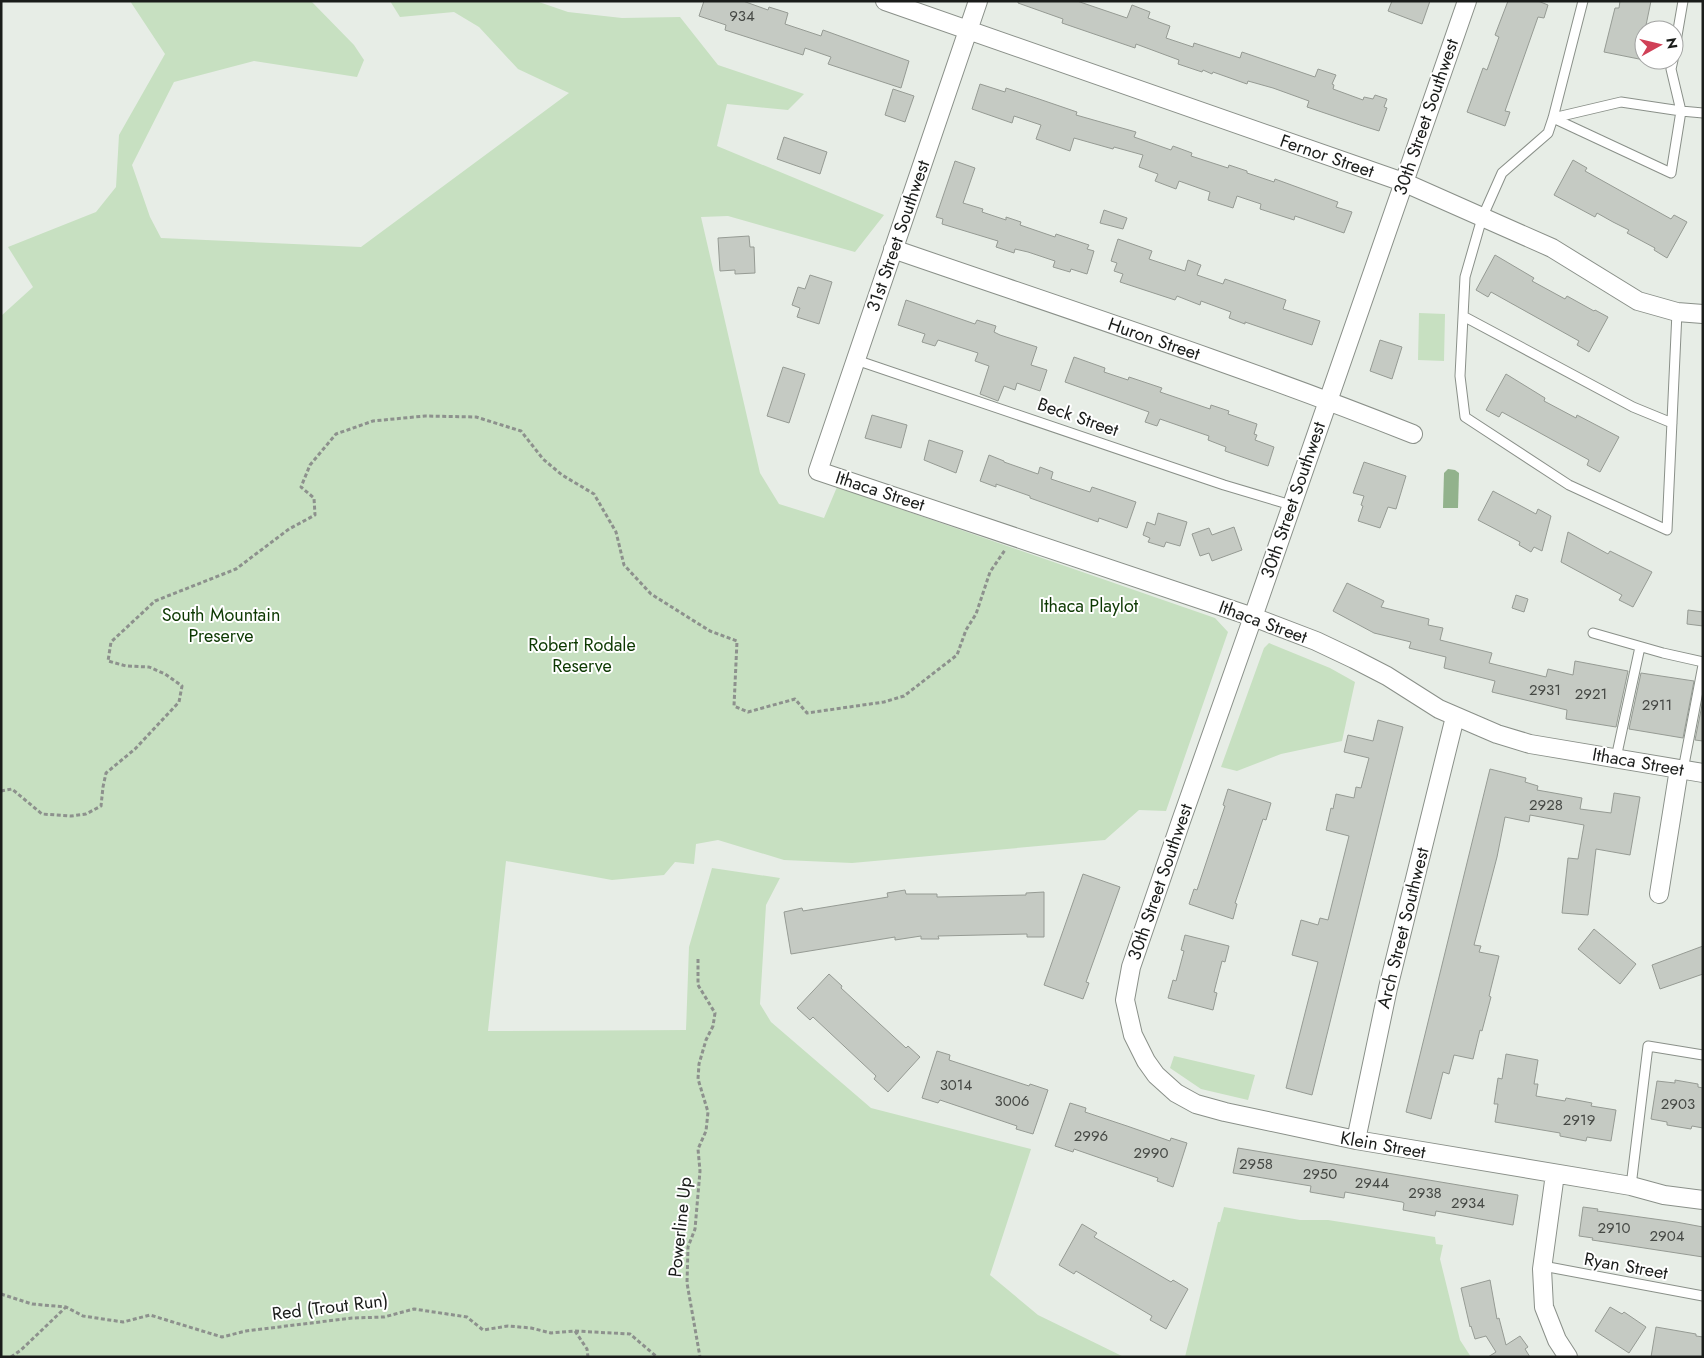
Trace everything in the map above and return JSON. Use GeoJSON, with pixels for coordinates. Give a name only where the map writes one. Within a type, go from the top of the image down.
{"type":"FeatureCollection","features":[{"type":"Feature","properties":{"kind":"street","name":"Fernor Street"},"geometry":{"type":"LineString","coordinates":[[885,1],[1403,182],[1552,248],[1638,301],[1677,312],[1703,314]]}},
{"type":"Feature","properties":{"kind":"street","name":"31st Street Southwest"},"geometry":{"type":"LineString","coordinates":[[818,471],[978,1]]}},
{"type":"Feature","properties":{"kind":"street","name":"30th Street Southwest"},"geometry":{"type":"LineString","coordinates":[[1125,1000],[1131,967],[1466,1]]}},
{"type":"Feature","properties":{"kind":"street","name":"Huron Street"},"geometry":{"type":"LineString","coordinates":[[894,249],[1328,400],[1413,434]]}},
{"type":"Feature","properties":{"kind":"street","name":"Ithaca Street"},"geometry":{"type":"LineString","coordinates":[[818,471],[1013,535],[1253,617],[1316,641],[1387,676],[1439,709],[1497,734],[1530,744],[1703,773]]}},
{"type":"Feature","properties":{"kind":"street","name":"Arch Street Southwest"},"geometry":{"type":"LineString","coordinates":[[1356,1140],[1388,988],[1455,717]]}},
{"type":"Feature","properties":{"kind":"street"},"geometry":{"type":"LineString","coordinates":[[1659,894],[1681,770]]}},
{"type":"Feature","properties":{"kind":"street","name":"Klein Street"},"geometry":{"type":"LineString","coordinates":[[1125,1000],[1133,1035],[1156,1076],[1176,1094],[1196,1104],[1356,1140],[1631,1186],[1664,1195],[1703,1200]]}},
{"type":"Feature","properties":{"kind":"street"},"geometry":{"type":"LineString","coordinates":[[1556,1174],[1543,1266],[1544,1307],[1557,1340],[1568,1357]]}},
{"type":"Feature","properties":{"kind":"lane"},"geometry":{"type":"LineString","coordinates":[[1583,1],[1554,118],[1548,133],[1502,172],[1482,218],[1464,277],[1460,376],[1465,417],[1569,485],[1667,530],[1677,312]]}},
{"type":"Feature","properties":{"kind":"lane"},"geometry":{"type":"LineString","coordinates":[[1680,20],[1683,1]]}},
{"type":"Feature","properties":{"kind":"lane"},"geometry":{"type":"LineString","coordinates":[[1554,118],[1671,174],[1681,112],[1671,70]]}},
{"type":"Feature","properties":{"kind":"lane"},"geometry":{"type":"LineString","coordinates":[[1554,118],[1621,102],[1681,112],[1703,113]]}},
{"type":"Feature","properties":{"kind":"lane"},"geometry":{"type":"LineString","coordinates":[[1463,316],[1633,407],[1672,423]]}},
{"type":"Feature","properties":{"kind":"lane","name":"Beck Street"},"geometry":{"type":"LineString","coordinates":[[856,360],[1291,506]]}},
{"type":"Feature","properties":{"kind":"lane"},"geometry":{"type":"LineString","coordinates":[[1594,633],[1703,664],[1681,770]]}},
{"type":"Feature","properties":{"kind":"lane"},"geometry":{"type":"LineString","coordinates":[[1616,758],[1640,647]]}},
{"type":"Feature","properties":{"kind":"lane"},"geometry":{"type":"LineString","coordinates":[[1631,1186],[1648,1046],[1703,1055]]}},
{"type":"Feature","properties":{"kind":"lane","name":"Ryan Street"},"geometry":{"type":"LineString","coordinates":[[1543,1266],[1703,1296]]}},
{"type":"Feature","properties":{"kind":"path"},"geometry":{"type":"LineString","coordinates":[[1,791],[12,789],[42,814],[79,815],[86,814],[101,806],[102,787],[106,773],[135,749],[179,702],[182,686],[165,674],[149,667],[126,666],[108,661],[111,642],[155,600],[236,569],[289,529],[315,515],[314,498],[301,487],[310,465],[336,434],[373,421],[425,416],[476,417],[521,431],[543,460],[562,475],[594,494],[616,532],[624,565],[651,594],[710,631],[737,641],[734,706],[748,712],[794,699],[807,713],[884,702],[904,696],[957,655],[966,630],[976,614],[990,572],[1001,559],[1013,535]]}},
{"type":"Feature","properties":{"kind":"path","name":"Powerline Up"},"geometry":{"type":"LineString","coordinates":[[698,959],[698,985],[715,1013],[713,1026],[706,1040],[699,1064],[698,1078],[708,1112],[706,1131],[698,1149],[700,1170],[696,1228],[688,1247],[687,1283],[700,1357]]}},
{"type":"Feature","properties":{"kind":"path","name":"Red (Trout Run)"},"geometry":{"type":"LineString","coordinates":[[1,1294],[32,1304],[66,1307],[82,1316],[123,1322],[150,1315],[222,1337],[246,1330],[352,1318],[384,1317],[414,1309],[467,1318],[483,1330],[508,1326],[531,1328],[551,1333],[575,1331],[630,1334],[657,1357]]}},
{"type":"Feature","properties":{"kind":"path"},"geometry":{"type":"LineString","coordinates":[[11,1357],[21,1350],[66,1307]]}},
{"type":"Feature","properties":{"kind":"path"},"geometry":{"type":"LineString","coordinates":[[575,1331],[587,1349],[588,1357]]}},
{"type":"Feature","properties":{"kind":"green space"},"geometry":{"type":"Polygon","coordinates":[[[130,1],[311,1],[354,45],[364,60],[357,77],[254,61],[174,82],[132,165],[150,217],[161,238],[361,247],[569,93],[518,69],[479,27],[454,12],[400,17],[390,1],[536,1],[568,12],[622,18],[680,17],[718,65],[804,94],[788,110],[727,104],[717,146],[884,215],[855,252],[728,216],[701,217],[760,473],[779,504],[824,518],[837,487],[1215,618],[1228,632],[1166,811],[1139,810],[1105,840],[852,863],[784,860],[718,840],[696,844],[694,864],[675,862],[664,875],[612,880],[506,861],[488,1031],[686,1030],[689,947],[712,868],[780,878],[766,905],[760,1004],[771,1022],[871,1108],[1031,1149],[990,1275],[1038,1315],[1124,1357],[1,1357],[1,316],[33,287],[8,247],[96,212],[116,187],[119,135],[165,54],[130,1]]]}},
{"type":"Feature","properties":{"kind":"green space"},"geometry":{"type":"Polygon","coordinates":[[[1419,313],[1445,314],[1444,361],[1418,360],[1419,313]]]}},
{"type":"Feature","properties":{"kind":"green space"},"geometry":{"type":"Polygon","coordinates":[[[1269,643],[1330,668],[1355,682],[1342,741],[1281,754],[1237,771],[1221,767],[1264,648],[1269,643]]]}},
{"type":"Feature","properties":{"kind":"green space"},"geometry":{"type":"Polygon","coordinates":[[[1174,1056],[1255,1075],[1248,1100],[1201,1089],[1170,1068],[1174,1056]]]}},
{"type":"Feature","properties":{"kind":"green space"},"geometry":{"type":"Polygon","coordinates":[[[1224,1207],[1300,1220],[1328,1220],[1435,1237],[1436,1244],[1443,1245],[1440,1259],[1460,1340],[1471,1357],[1185,1357],[1218,1222],[1220,1222],[1224,1207]]]}},
{"type":"Feature","properties":{"kind":"shaded area"},"geometry":{"type":"Polygon","coordinates":[[[1448,469],[1459,473],[1458,508],[1443,508],[1444,473],[1448,469]]]}},
{"type":"Feature","properties":{"kind":"building"},"geometry":{"type":"Polygon","coordinates":[[[704,1],[743,1],[768,10],[769,7],[788,13],[785,24],[821,36],[823,30],[909,61],[901,88],[828,64],[831,57],[805,48],[803,55],[725,30],[726,25],[699,16],[704,1]]]}},
{"type":"Feature","properties":{"kind":"building"},"geometry":{"type":"Polygon","coordinates":[[[1018,1],[1077,1],[1127,18],[1132,5],[1150,12],[1148,18],[1170,26],[1166,38],[1193,47],[1194,43],[1240,58],[1242,52],[1315,77],[1318,69],[1336,75],[1332,84],[1334,85],[1333,89],[1363,100],[1364,97],[1373,99],[1375,95],[1387,99],[1384,107],[1387,108],[1379,131],[1307,107],[1309,101],[1273,88],[1248,81],[1247,84],[1213,72],[1212,74],[1203,70],[1202,72],[1178,64],[1179,60],[1136,44],[1135,48],[1062,23],[1063,19],[1018,3],[1018,1]]]}},
{"type":"Feature","properties":{"kind":"building"},"geometry":{"type":"Polygon","coordinates":[[[1392,1],[1430,1],[1422,24],[1388,11],[1392,1]]]}},
{"type":"Feature","properties":{"kind":"building"},"geometry":{"type":"Polygon","coordinates":[[[1508,1],[1538,1],[1548,5],[1544,18],[1538,17],[1505,111],[1510,112],[1505,126],[1467,112],[1483,68],[1487,70],[1499,37],[1495,35],[1508,1]]]}},
{"type":"Feature","properties":{"kind":"building"},"geometry":{"type":"Polygon","coordinates":[[[1620,1],[1651,1],[1647,20],[1634,20],[1634,58],[1604,52],[1615,8],[1619,8],[1620,1]]]}},
{"type":"Feature","properties":{"kind":"building"},"geometry":{"type":"Polygon","coordinates":[[[980,84],[1005,92],[1006,88],[1077,112],[1076,115],[1136,132],[1134,137],[1171,150],[1173,146],[1192,153],[1191,156],[1228,168],[1229,165],[1274,182],[1275,179],[1338,202],[1336,207],[1352,212],[1344,233],[1295,216],[1294,220],[1260,209],[1261,204],[1237,196],[1233,208],[1208,200],[1210,192],[1179,181],[1176,189],[1155,181],[1158,174],[1139,167],[1143,155],[1074,138],[1070,151],[1036,139],[1041,125],[1014,116],[1012,123],[972,109],[980,84]]]}},
{"type":"Feature","properties":{"kind":"building"},"geometry":{"type":"Polygon","coordinates":[[[893,89],[914,96],[905,122],[885,115],[893,89]]]}},
{"type":"Feature","properties":{"kind":"building"},"geometry":{"type":"Polygon","coordinates":[[[784,137],[827,152],[820,174],[777,159],[784,137]]]}},
{"type":"Feature","properties":{"kind":"building"},"geometry":{"type":"Polygon","coordinates":[[[1573,160],[1587,168],[1585,171],[1671,219],[1674,215],[1687,222],[1667,258],[1654,250],[1655,248],[1627,233],[1629,230],[1597,213],[1595,217],[1554,195],[1573,160]]]}},
{"type":"Feature","properties":{"kind":"building"},"geometry":{"type":"Polygon","coordinates":[[[955,161],[975,168],[963,203],[983,209],[982,212],[1006,220],[1006,217],[1021,222],[1020,225],[1055,237],[1056,234],[1089,245],[1087,249],[1094,251],[1087,274],[1071,269],[1070,272],[1053,267],[1055,261],[1015,249],[1014,253],[996,247],[998,241],[942,224],[943,219],[936,217],[955,161]]]}},
{"type":"Feature","properties":{"kind":"building"},"geometry":{"type":"Polygon","coordinates":[[[1104,210],[1127,218],[1123,229],[1100,223],[1104,210]]]}},
{"type":"Feature","properties":{"kind":"building"},"geometry":{"type":"Polygon","coordinates":[[[749,236],[750,247],[754,247],[755,273],[735,274],[735,270],[720,271],[718,238],[749,236]]]}},
{"type":"Feature","properties":{"kind":"building"},"geometry":{"type":"Polygon","coordinates":[[[1118,239],[1152,251],[1149,259],[1185,271],[1188,260],[1201,265],[1197,275],[1223,284],[1225,279],[1286,300],[1283,309],[1320,321],[1312,345],[1229,318],[1231,312],[1201,301],[1200,305],[1177,296],[1175,300],[1120,282],[1123,274],[1114,271],[1117,263],[1111,261],[1118,239]]]}},
{"type":"Feature","properties":{"kind":"building"},"geometry":{"type":"Polygon","coordinates":[[[1495,255],[1534,278],[1532,281],[1565,299],[1567,296],[1608,317],[1589,352],[1577,345],[1579,341],[1491,292],[1488,297],[1476,290],[1495,255]]]}},
{"type":"Feature","properties":{"kind":"building"},"geometry":{"type":"Polygon","coordinates":[[[810,275],[832,282],[819,324],[797,317],[800,308],[792,305],[798,287],[805,289],[810,275]]]}},
{"type":"Feature","properties":{"kind":"building"},"geometry":{"type":"Polygon","coordinates":[[[906,300],[975,324],[977,320],[996,326],[994,332],[1037,347],[1031,365],[1047,370],[1040,391],[1017,383],[1015,390],[1004,386],[998,401],[980,394],[989,366],[975,361],[978,353],[938,340],[935,346],[922,342],[925,334],[898,325],[906,300]]]}},
{"type":"Feature","properties":{"kind":"building"},"geometry":{"type":"Polygon","coordinates":[[[1380,340],[1402,347],[1392,379],[1370,371],[1380,340]]]}},
{"type":"Feature","properties":{"kind":"building"},"geometry":{"type":"Polygon","coordinates":[[[1074,357],[1105,368],[1104,372],[1128,380],[1129,377],[1162,388],[1160,392],[1210,409],[1211,405],[1229,411],[1228,414],[1257,424],[1254,434],[1257,435],[1255,440],[1274,447],[1268,466],[1225,451],[1226,447],[1208,440],[1209,436],[1160,419],[1157,426],[1145,422],[1149,412],[1065,382],[1074,357]]]}},
{"type":"Feature","properties":{"kind":"building"},"geometry":{"type":"Polygon","coordinates":[[[783,367],[805,374],[789,423],[767,416],[783,367]]]}},
{"type":"Feature","properties":{"kind":"building"},"geometry":{"type":"Polygon","coordinates":[[[1506,374],[1545,398],[1544,401],[1576,418],[1577,415],[1619,437],[1600,472],[1587,465],[1589,460],[1502,412],[1499,417],[1486,410],[1506,374]]]}},
{"type":"Feature","properties":{"kind":"building"},"geometry":{"type":"Polygon","coordinates":[[[872,415],[907,425],[901,448],[865,438],[872,415]]]}},
{"type":"Feature","properties":{"kind":"building"},"geometry":{"type":"Polygon","coordinates":[[[929,440],[963,451],[956,473],[924,460],[929,440]]]}},
{"type":"Feature","properties":{"kind":"building"},"geometry":{"type":"Polygon","coordinates":[[[989,455],[1038,474],[1040,467],[1053,472],[1051,479],[1090,492],[1092,487],[1136,502],[1127,528],[1099,518],[1098,522],[996,484],[996,487],[980,481],[989,455]]]}},
{"type":"Feature","properties":{"kind":"building"},"geometry":{"type":"Polygon","coordinates":[[[1364,462],[1406,476],[1396,509],[1388,507],[1380,528],[1358,521],[1364,496],[1353,493],[1364,462]]]}},
{"type":"Feature","properties":{"kind":"building"},"geometry":{"type":"Polygon","coordinates":[[[1493,491],[1536,514],[1538,509],[1551,516],[1542,551],[1534,547],[1531,552],[1519,545],[1520,542],[1478,520],[1493,491]]]}},
{"type":"Feature","properties":{"kind":"building"},"geometry":{"type":"Polygon","coordinates":[[[1158,513],[1187,522],[1180,546],[1166,542],[1164,547],[1148,542],[1150,538],[1143,535],[1147,522],[1155,525],[1158,513]]]}},
{"type":"Feature","properties":{"kind":"building"},"geometry":{"type":"Polygon","coordinates":[[[1234,527],[1242,550],[1212,561],[1209,553],[1200,556],[1192,534],[1209,528],[1212,535],[1234,527]]]}},
{"type":"Feature","properties":{"kind":"building"},"geometry":{"type":"Polygon","coordinates":[[[1568,532],[1608,554],[1610,551],[1652,572],[1633,607],[1619,600],[1622,595],[1561,562],[1568,532]]]}},
{"type":"Feature","properties":{"kind":"building"},"geometry":{"type":"Polygon","coordinates":[[[1347,583],[1384,601],[1381,607],[1429,619],[1428,625],[1443,628],[1440,640],[1492,653],[1489,663],[1546,677],[1548,669],[1573,675],[1575,661],[1628,671],[1616,727],[1566,719],[1567,710],[1492,692],[1495,681],[1444,668],[1446,657],[1409,648],[1411,642],[1374,633],[1333,611],[1347,583]]]}},
{"type":"Feature","properties":{"kind":"building"},"geometry":{"type":"Polygon","coordinates":[[[1516,595],[1528,599],[1524,612],[1512,608],[1516,595]]]}},
{"type":"Feature","properties":{"kind":"building"},"geometry":{"type":"Polygon","coordinates":[[[1688,610],[1703,612],[1703,626],[1687,624],[1688,610]]]}},
{"type":"Feature","properties":{"kind":"building"},"geometry":{"type":"Polygon","coordinates":[[[1641,673],[1694,681],[1683,738],[1629,729],[1641,673]]]}},
{"type":"Feature","properties":{"kind":"building"},"geometry":{"type":"Polygon","coordinates":[[[1703,700],[1703,741],[1695,740],[1703,700]]]}},
{"type":"Feature","properties":{"kind":"building"},"geometry":{"type":"Polygon","coordinates":[[[1378,720],[1403,727],[1312,1095],[1286,1088],[1318,962],[1292,955],[1301,920],[1318,925],[1320,918],[1328,920],[1349,836],[1326,830],[1331,808],[1333,809],[1336,794],[1354,798],[1356,787],[1361,788],[1369,758],[1344,752],[1348,735],[1373,741],[1378,720]]]}},
{"type":"Feature","properties":{"kind":"building"},"geometry":{"type":"Polygon","coordinates":[[[1490,769],[1526,778],[1525,782],[1538,786],[1537,790],[1582,798],[1580,809],[1611,813],[1614,793],[1640,797],[1638,809],[1630,855],[1596,849],[1588,915],[1562,913],[1568,858],[1578,859],[1584,825],[1530,815],[1529,822],[1505,817],[1497,857],[1474,945],[1481,946],[1479,952],[1499,956],[1489,996],[1491,997],[1473,1059],[1454,1055],[1449,1074],[1443,1072],[1431,1119],[1406,1112],[1490,769]]]}},
{"type":"Feature","properties":{"kind":"building"},"geometry":{"type":"Polygon","coordinates":[[[1228,789],[1271,803],[1266,820],[1263,819],[1235,903],[1237,904],[1233,919],[1189,904],[1194,889],[1197,890],[1225,806],[1223,805],[1228,789]]]}},
{"type":"Feature","properties":{"kind":"building"},"geometry":{"type":"Polygon","coordinates":[[[1083,874],[1120,887],[1086,982],[1089,983],[1083,999],[1044,985],[1083,874]]]}},
{"type":"Feature","properties":{"kind":"building"},"geometry":{"type":"Polygon","coordinates":[[[905,890],[906,894],[937,894],[937,897],[1026,895],[1026,893],[1044,892],[1044,937],[1027,937],[1027,934],[938,936],[939,939],[921,939],[921,936],[895,940],[895,937],[791,954],[784,912],[802,908],[803,911],[888,897],[887,893],[905,890]]]}},
{"type":"Feature","properties":{"kind":"building"},"geometry":{"type":"Polygon","coordinates":[[[1594,929],[1636,964],[1620,984],[1578,949],[1594,929]]]}},
{"type":"Feature","properties":{"kind":"building"},"geometry":{"type":"Polygon","coordinates":[[[1185,935],[1229,946],[1225,962],[1222,961],[1214,992],[1217,993],[1213,1010],[1168,998],[1173,980],[1176,981],[1184,951],[1181,950],[1185,935]]]}},
{"type":"Feature","properties":{"kind":"building"},"geometry":{"type":"Polygon","coordinates":[[[1703,946],[1703,974],[1660,989],[1652,965],[1703,946]]]}},
{"type":"Feature","properties":{"kind":"building"},"geometry":{"type":"Polygon","coordinates":[[[829,974],[842,986],[841,988],[906,1048],[908,1046],[920,1057],[888,1092],[874,1079],[876,1076],[813,1017],[810,1020],[797,1008],[829,974]]]}},
{"type":"Feature","properties":{"kind":"building"},"geometry":{"type":"Polygon","coordinates":[[[937,1051],[950,1055],[949,1060],[1029,1086],[1030,1084],[1048,1090],[1033,1134],[1016,1129],[1017,1126],[940,1100],[938,1103],[922,1098],[937,1051]]]}},
{"type":"Feature","properties":{"kind":"building"},"geometry":{"type":"Polygon","coordinates":[[[1506,1054],[1538,1060],[1534,1084],[1538,1084],[1536,1096],[1565,1101],[1566,1098],[1592,1103],[1591,1106],[1616,1110],[1611,1141],[1587,1137],[1586,1141],[1560,1136],[1560,1133],[1495,1122],[1498,1104],[1494,1104],[1498,1078],[1502,1079],[1506,1054]]]}},
{"type":"Feature","properties":{"kind":"building"},"geometry":{"type":"Polygon","coordinates":[[[1675,1080],[1698,1084],[1698,1087],[1703,1088],[1703,1128],[1692,1126],[1691,1129],[1667,1125],[1667,1122],[1651,1119],[1657,1081],[1675,1083],[1675,1080]]]}},
{"type":"Feature","properties":{"kind":"building"},"geometry":{"type":"Polygon","coordinates":[[[1070,1103],[1086,1108],[1085,1112],[1170,1141],[1171,1138],[1187,1143],[1173,1187],[1157,1181],[1158,1178],[1074,1149],[1073,1152],[1055,1146],[1070,1103]]]}},
{"type":"Feature","properties":{"kind":"building"},"geometry":{"type":"Polygon","coordinates":[[[1238,1148],[1518,1195],[1513,1225],[1436,1211],[1435,1216],[1403,1210],[1404,1203],[1402,1202],[1345,1192],[1344,1198],[1310,1192],[1311,1186],[1233,1173],[1238,1148]]]}},
{"type":"Feature","properties":{"kind":"building"},"geometry":{"type":"Polygon","coordinates":[[[1583,1207],[1598,1209],[1597,1211],[1703,1227],[1703,1257],[1592,1240],[1593,1238],[1579,1236],[1583,1207]]]}},
{"type":"Feature","properties":{"kind":"building"},"geometry":{"type":"Polygon","coordinates":[[[1082,1224],[1097,1233],[1094,1237],[1171,1282],[1173,1280],[1188,1289],[1166,1329],[1150,1320],[1152,1316],[1076,1271],[1074,1274],[1059,1265],[1082,1224]]]}},
{"type":"Feature","properties":{"kind":"building"},"geometry":{"type":"Polygon","coordinates":[[[1490,1280],[1497,1319],[1499,1318],[1506,1345],[1520,1336],[1528,1347],[1525,1349],[1530,1357],[1488,1357],[1496,1352],[1486,1336],[1475,1339],[1470,1327],[1461,1288],[1490,1280]]]}},
{"type":"Feature","properties":{"kind":"building"},"geometry":{"type":"Polygon","coordinates":[[[1610,1307],[1622,1314],[1624,1312],[1646,1327],[1629,1353],[1595,1331],[1610,1307]]]}},
{"type":"Feature","properties":{"kind":"building"},"geometry":{"type":"Polygon","coordinates":[[[1656,1327],[1703,1337],[1703,1357],[1651,1357],[1656,1327]]]}},
{"type":"Feature","properties":{"kind":"park label","name":"Ithaca Playlot"},"geometry":{"type":"Point","coordinates":[1089,606]}},
{"type":"Feature","properties":{"kind":"park label","name":"South Mountain Preserve"},"geometry":{"type":"Point","coordinates":[221,625]}},
{"type":"Feature","properties":{"kind":"park label","name":"Robert Rodale Reserve"},"geometry":{"type":"Point","coordinates":[582,655]}}]}
